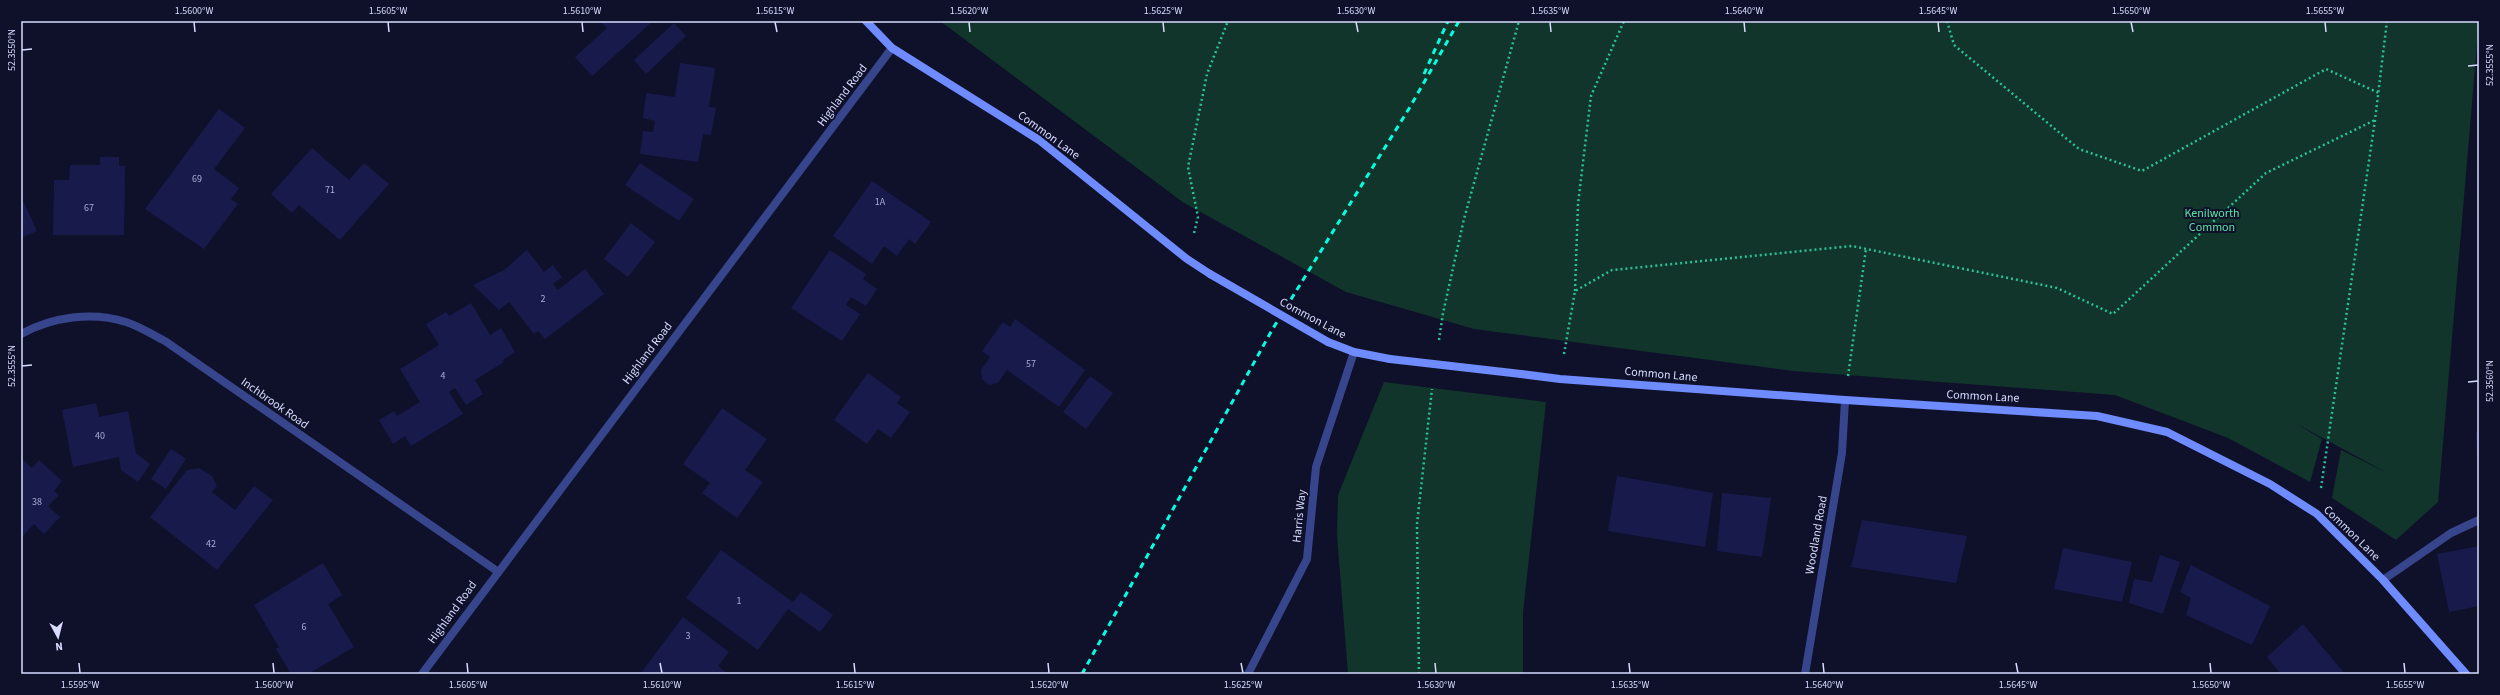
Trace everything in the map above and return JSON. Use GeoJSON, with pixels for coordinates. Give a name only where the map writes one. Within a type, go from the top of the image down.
{"type":"FeatureCollection","features":[{"type":"Feature","properties":{"kind":"street","name":"Common Lane"},"geometry":{"type":"LineString","coordinates":[[866,21],[892,48],[1039,140],[1187,259],[1210,274],[1328,342],[1354,352],[1390,359],[1560,379],[1845,400],[2063,413],[2097,416],[2132,422],[2167,432],[2200,447],[2270,484],[2317,514],[2383,580],[2466,674]]}},
{"type":"Feature","properties":{"kind":"street","name":"Highland Road"},"geometry":{"type":"LineString","coordinates":[[422,674],[497,571],[892,48]]}},
{"type":"Feature","properties":{"kind":"street","name":"Inchbrook Road"},"geometry":{"type":"LineString","coordinates":[[21,334],[32,328],[84,315],[126,322],[133,325],[165,341],[497,571]]}},
{"type":"Feature","properties":{"kind":"street","name":"Harris Way"},"geometry":{"type":"LineString","coordinates":[[1248,674],[1307,559],[1316,467],[1354,352]]}},
{"type":"Feature","properties":{"kind":"street","name":"Woodland Road"},"geometry":{"type":"LineString","coordinates":[[1805,674],[1842,453],[1845,400]]}},
{"type":"Feature","properties":{"kind":"street"},"geometry":{"type":"LineString","coordinates":[[2383,580],[2451,533],[2479,520]]}},
{"type":"Feature","properties":{"kind":"path"},"geometry":{"type":"LineString","coordinates":[[1187,259],[1198,217],[1188,167],[1207,74],[1228,21]]}},
{"type":"Feature","properties":{"kind":"path"},"geometry":{"type":"LineString","coordinates":[[1508,56],[1519,21]]}},
{"type":"Feature","properties":{"kind":"path"},"geometry":{"type":"LineString","coordinates":[[1560,379],[1575,291],[1578,204],[1591,96],[1624,21]]}},
{"type":"Feature","properties":{"kind":"path"},"geometry":{"type":"LineString","coordinates":[[1946,21],[1954,45],[2080,149],[2142,171],[2326,69],[2379,93]]}},
{"type":"Feature","properties":{"kind":"path"},"geometry":{"type":"LineString","coordinates":[[2317,514],[2379,93],[2387,21]]}},
{"type":"Feature","properties":{"kind":"path"},"geometry":{"type":"LineString","coordinates":[[1575,291],[1612,270],[1852,246],[2057,288],[2113,314],[2266,173],[2375,120]]}},
{"type":"Feature","properties":{"kind":"path"},"geometry":{"type":"LineString","coordinates":[[1845,400],[1866,249]]}},
{"type":"Feature","properties":{"kind":"green space","name":"Kenilworth Common"},"geometry":{"type":"Polygon","coordinates":[[[940,21],[2479,21],[2438,502],[2396,540],[2332,498],[2341,450],[2389,474],[2295,423],[2322,439],[2310,482],[2228,438],[2115,395],[1793,371],[1474,329],[1346,292],[1184,203],[940,21]]]}},
{"type":"Feature","properties":{"kind":"green space"},"geometry":{"type":"Polygon","coordinates":[[[1384,382],[1546,402],[1523,613],[1523,674],[1348,674],[1337,535],[1338,495],[1384,382]]]}},
{"type":"Feature","properties":{"kind":"building"},"geometry":{"type":"Polygon","coordinates":[[[600,21],[653,21],[592,76],[575,57],[607,28],[600,21]]]}},
{"type":"Feature","properties":{"kind":"building"},"geometry":{"type":"Polygon","coordinates":[[[674,23],[686,36],[646,74],[634,60],[674,23]]]}},
{"type":"Feature","properties":{"kind":"building"},"geometry":{"type":"Polygon","coordinates":[[[680,63],[715,68],[709,107],[716,108],[711,135],[703,134],[698,162],[640,154],[643,131],[653,132],[655,121],[643,118],[646,93],[675,97],[680,63]]]}},
{"type":"Feature","properties":{"kind":"building"},"geometry":{"type":"Polygon","coordinates":[[[219,109],[245,128],[214,169],[239,188],[231,199],[238,204],[204,249],[145,209],[219,109]]]}},
{"type":"Feature","properties":{"kind":"building"},"geometry":{"type":"Polygon","coordinates":[[[312,148],[349,180],[364,163],[389,184],[340,240],[299,205],[292,213],[271,194],[312,148]]]}},
{"type":"Feature","properties":{"kind":"building"},"geometry":{"type":"Polygon","coordinates":[[[100,157],[119,157],[119,166],[125,166],[124,235],[53,235],[54,180],[69,180],[70,165],[100,165],[100,157]]]}},
{"type":"Feature","properties":{"kind":"building"},"geometry":{"type":"Polygon","coordinates":[[[640,163],[694,199],[679,221],[625,185],[640,163]]]}},
{"type":"Feature","properties":{"kind":"building"},"geometry":{"type":"Polygon","coordinates":[[[872,181],[931,222],[915,244],[909,239],[897,256],[884,246],[872,264],[833,236],[872,181]]]}},
{"type":"Feature","properties":{"kind":"building"},"geometry":{"type":"Polygon","coordinates":[[[21,196],[37,231],[21,238],[21,196]]]}},
{"type":"Feature","properties":{"kind":"building"},"geometry":{"type":"Polygon","coordinates":[[[631,223],[655,242],[628,277],[604,259],[631,223]]]}},
{"type":"Feature","properties":{"kind":"building"},"geometry":{"type":"Polygon","coordinates":[[[527,250],[544,272],[553,265],[562,277],[553,284],[558,290],[585,269],[604,294],[545,339],[538,331],[534,334],[509,302],[499,310],[473,285],[504,270],[527,250]]]}},
{"type":"Feature","properties":{"kind":"building"},"geometry":{"type":"Polygon","coordinates":[[[830,250],[866,274],[863,279],[877,289],[866,306],[851,297],[846,305],[860,314],[842,341],[791,308],[830,250]]]}},
{"type":"Feature","properties":{"kind":"building"},"geometry":{"type":"Polygon","coordinates":[[[471,303],[490,335],[501,328],[515,352],[503,360],[504,362],[475,380],[483,394],[466,405],[455,388],[449,392],[463,414],[411,446],[405,436],[393,444],[379,420],[394,411],[397,416],[420,402],[400,369],[439,345],[426,324],[446,312],[449,316],[471,303]]]}},
{"type":"Feature","properties":{"kind":"building"},"geometry":{"type":"Polygon","coordinates":[[[1015,319],[1085,370],[1059,407],[1007,370],[998,383],[989,385],[982,379],[981,370],[990,357],[982,351],[1003,322],[1010,327],[1015,319]]]}},
{"type":"Feature","properties":{"kind":"building"},"geometry":{"type":"Polygon","coordinates":[[[868,373],[901,397],[897,403],[910,412],[891,438],[878,429],[867,444],[834,420],[868,373]]]}},
{"type":"Feature","properties":{"kind":"building"},"geometry":{"type":"Polygon","coordinates":[[[1090,376],[1113,393],[1086,429],[1063,412],[1090,376]]]}},
{"type":"Feature","properties":{"kind":"building"},"geometry":{"type":"Polygon","coordinates":[[[96,403],[99,417],[128,411],[136,453],[150,464],[138,482],[121,470],[119,457],[73,467],[62,410],[96,403]]]}},
{"type":"Feature","properties":{"kind":"building"},"geometry":{"type":"Polygon","coordinates":[[[2477,406],[2479,406],[2478,420],[2477,406]]]}},
{"type":"Feature","properties":{"kind":"building"},"geometry":{"type":"Polygon","coordinates":[[[722,408],[767,439],[745,470],[763,482],[737,518],[702,493],[710,483],[683,464],[722,408]]]}},
{"type":"Feature","properties":{"kind":"building"},"geometry":{"type":"Polygon","coordinates":[[[2476,432],[2479,432],[2479,459],[2477,459],[2476,432]]]}},
{"type":"Feature","properties":{"kind":"building"},"geometry":{"type":"Polygon","coordinates":[[[171,449],[186,459],[166,489],[151,479],[171,449]]]}},
{"type":"Feature","properties":{"kind":"building"},"geometry":{"type":"Polygon","coordinates":[[[21,458],[32,468],[39,460],[62,481],[54,491],[59,495],[48,506],[60,517],[44,534],[34,524],[21,538],[21,458]]]}},
{"type":"Feature","properties":{"kind":"building"},"geometry":{"type":"Polygon","coordinates":[[[199,468],[212,476],[217,486],[212,492],[235,510],[254,486],[273,500],[217,570],[150,517],[187,470],[199,468]]]}},
{"type":"Feature","properties":{"kind":"building"},"geometry":{"type":"Polygon","coordinates":[[[1617,476],[1713,493],[1705,547],[1608,531],[1617,476]]]}},
{"type":"Feature","properties":{"kind":"building"},"geometry":{"type":"Polygon","coordinates":[[[1722,493],[1771,498],[1762,557],[1717,551],[1722,493]]]}},
{"type":"Feature","properties":{"kind":"building"},"geometry":{"type":"Polygon","coordinates":[[[1862,520],[1967,536],[1956,583],[1851,567],[1862,520]]]}},
{"type":"Feature","properties":{"kind":"building"},"geometry":{"type":"Polygon","coordinates":[[[2479,546],[2479,606],[2449,612],[2437,554],[2479,546]]]}},
{"type":"Feature","properties":{"kind":"building"},"geometry":{"type":"Polygon","coordinates":[[[2063,548],[2132,562],[2122,602],[2054,589],[2063,548]]]}},
{"type":"Feature","properties":{"kind":"building"},"geometry":{"type":"Polygon","coordinates":[[[721,550],[793,602],[801,592],[833,615],[820,632],[788,609],[758,650],[686,598],[721,550]]]}},
{"type":"Feature","properties":{"kind":"building"},"geometry":{"type":"Polygon","coordinates":[[[2160,555],[2180,562],[2163,614],[2129,603],[2134,579],[2152,582],[2160,555]]]}},
{"type":"Feature","properties":{"kind":"building"},"geometry":{"type":"Polygon","coordinates":[[[323,563],[342,595],[328,604],[354,647],[308,674],[291,674],[276,649],[279,647],[254,605],[323,563]]]}},
{"type":"Feature","properties":{"kind":"building"},"geometry":{"type":"Polygon","coordinates":[[[2191,565],[2270,606],[2252,645],[2186,615],[2191,598],[2180,592],[2191,565]]]}},
{"type":"Feature","properties":{"kind":"building"},"geometry":{"type":"Polygon","coordinates":[[[683,617],[729,652],[718,666],[728,674],[640,674],[683,617]]]}},
{"type":"Feature","properties":{"kind":"building"},"geometry":{"type":"Polygon","coordinates":[[[2303,624],[2345,674],[2281,674],[2267,657],[2303,624]]]}},
{"type":"Feature","properties":{"kind":"railway"},"geometry":{"type":"LineString","coordinates":[[1424,74],[1448,21]]}},
{"type":"Feature","properties":{"kind":"railway"},"geometry":{"type":"LineString","coordinates":[[1082,674],[1272,330],[1410,107],[1459,21]]}}]}
